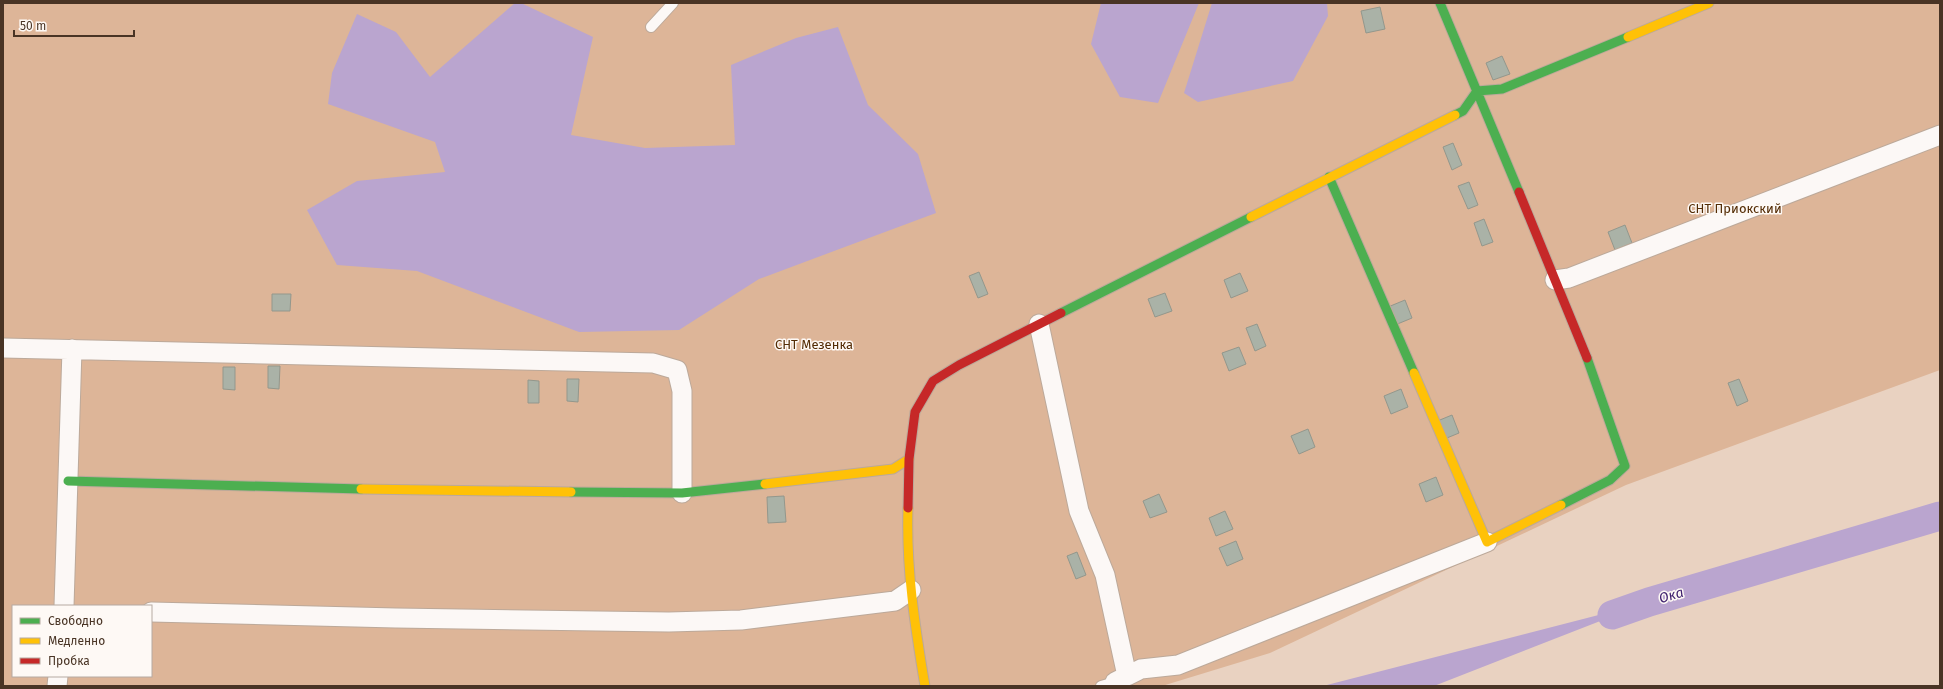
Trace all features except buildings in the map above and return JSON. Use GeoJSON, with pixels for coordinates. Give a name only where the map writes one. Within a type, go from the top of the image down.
{"type":"FeatureCollection","features":[{"type":"Feature","properties":{"kind":"street"},"geometry":{"type":"LineString","coordinates":[[1039,324],[1079,511],[1105,575],[1114,681],[1141,669],[1178,665],[1487,542],[1610,480],[1625,466],[1580,339],[1440,3]]}},
{"type":"Feature","properties":{"kind":"street"},"geometry":{"type":"LineString","coordinates":[[1477,91],[1502,89],[1709,3]]}},
{"type":"Feature","properties":{"kind":"street"},"geometry":{"type":"LineString","coordinates":[[925,686],[914,628],[907,544],[909,459],[915,412],[932,381],[959,365],[1039,324],[1463,111],[1477,91]]}},
{"type":"Feature","properties":{"kind":"street"},"geometry":{"type":"LineString","coordinates":[[1555,280],[1569,278],[1940,134]]}},
{"type":"Feature","properties":{"kind":"street"},"geometry":{"type":"LineString","coordinates":[[1329,177],[1487,542]]}},
{"type":"Feature","properties":{"kind":"street"},"geometry":{"type":"LineString","coordinates":[[3,348],[653,363],[677,370],[682,391],[682,493]]}},
{"type":"Feature","properties":{"kind":"street"},"geometry":{"type":"LineString","coordinates":[[64,605],[72,349]]}},
{"type":"Feature","properties":{"kind":"street"},"geometry":{"type":"LineString","coordinates":[[68,481],[405,490],[682,493],[893,470],[909,459]]}},
{"type":"Feature","properties":{"kind":"street"},"geometry":{"type":"LineString","coordinates":[[152,612],[389,618],[669,622],[741,620],[895,601],[911,590]]}},
{"type":"Feature","properties":{"kind":"lane"},"geometry":{"type":"LineString","coordinates":[[651,27],[673,3]]}},
{"type":"Feature","properties":{"kind":"green space","name":"СНТ Мезенка"},"geometry":{"type":"Polygon","coordinates":[[[3,3],[1940,3],[1940,370],[1626,485],[1270,653],[1162,686],[3,686],[3,3]]]}},
{"type":"Feature","properties":{"kind":"shaded area"},"geometry":{"type":"Polygon","coordinates":[[[515,3],[521,3],[593,37],[571,135],[645,148],[735,145],[731,65],[796,38],[838,27],[868,105],[918,154],[936,213],[759,279],[679,330],[579,332],[417,271],[337,265],[307,210],[357,181],[445,172],[435,142],[328,104],[332,73],[357,14],[396,32],[430,77],[515,3]]]}},
{"type":"Feature","properties":{"kind":"shaded area"},"geometry":{"type":"Polygon","coordinates":[[[1101,3],[1199,3],[1158,103],[1120,97],[1091,44],[1101,3]]]}},
{"type":"Feature","properties":{"kind":"shaded area"},"geometry":{"type":"Polygon","coordinates":[[[1212,3],[1327,3],[1328,16],[1293,81],[1198,102],[1184,93],[1212,3]]]}},
{"type":"Feature","properties":{"kind":"shaded area"},"geometry":{"type":"Polygon","coordinates":[[[1649,602],[1434,686],[1323,686],[1649,602]]]}},
{"type":"Feature","properties":{"kind":"waterway","name":"Ока"},"geometry":{"type":"LineString","coordinates":[[1612,615],[1649,602],[1940,516]]}},
{"type":"Feature","properties":{"kind":"traffic: fast"},"geometry":{"type":"LineString","coordinates":[[1440,3],[1519,192]]}},
{"type":"Feature","properties":{"kind":"traffic: fast"},"geometry":{"type":"LineString","coordinates":[[1455,115],[1463,111],[1477,91],[1502,89],[1628,37]]}},
{"type":"Feature","properties":{"kind":"traffic: fast"},"geometry":{"type":"LineString","coordinates":[[1329,177],[1414,373]]}},
{"type":"Feature","properties":{"kind":"traffic: fast"},"geometry":{"type":"LineString","coordinates":[[1061,313],[1251,217]]}},
{"type":"Feature","properties":{"kind":"traffic: fast"},"geometry":{"type":"LineString","coordinates":[[1561,505],[1610,480],[1625,466],[1587,358]]}},
{"type":"Feature","properties":{"kind":"traffic: fast"},"geometry":{"type":"LineString","coordinates":[[68,481],[361,489]]}},
{"type":"Feature","properties":{"kind":"traffic: fast"},"geometry":{"type":"LineString","coordinates":[[571,492],[682,493],[765,484]]}},
{"type":"Feature","properties":{"kind":"traffic: slow"},"geometry":{"type":"LineString","coordinates":[[1628,37],[1709,3]]}},
{"type":"Feature","properties":{"kind":"traffic: slow"},"geometry":{"type":"LineString","coordinates":[[1251,217],[1455,115]]}},
{"type":"Feature","properties":{"kind":"traffic: slow"},"geometry":{"type":"LineString","coordinates":[[1414,373],[1487,542],[1561,505]]}},
{"type":"Feature","properties":{"kind":"traffic: slow"},"geometry":{"type":"LineString","coordinates":[[765,484],[893,469],[909,459]]}},
{"type":"Feature","properties":{"kind":"traffic: slow"},"geometry":{"type":"LineString","coordinates":[[361,489],[571,492]]}},
{"type":"Feature","properties":{"kind":"traffic: slow"},"geometry":{"type":"LineString","coordinates":[[908,508],[908,553],[910,575],[925,686]]}},
{"type":"Feature","properties":{"kind":"traffic: jam"},"geometry":{"type":"LineString","coordinates":[[1519,192],[1587,358]]}},
{"type":"Feature","properties":{"kind":"traffic: jam"},"geometry":{"type":"LineString","coordinates":[[908,508],[909,459],[915,412],[933,381],[959,365],[1061,313]]}},
{"type":"Feature","properties":{"kind":"park label","name":"СНТ Приокский"},"geometry":{"type":"Point","coordinates":[1735,208]}}]}
